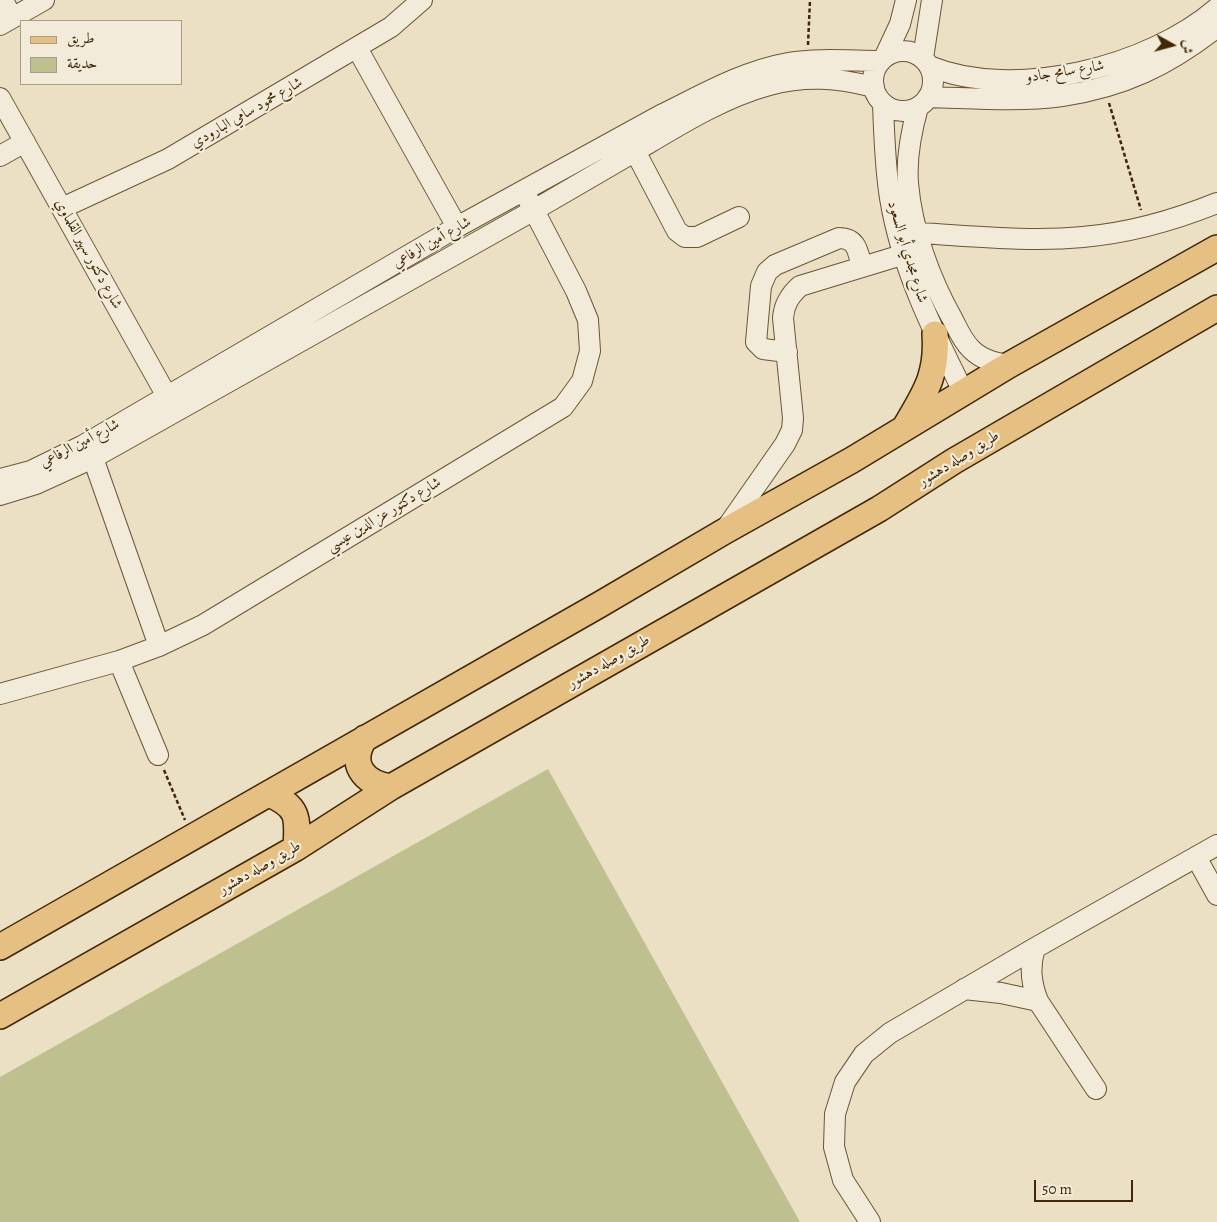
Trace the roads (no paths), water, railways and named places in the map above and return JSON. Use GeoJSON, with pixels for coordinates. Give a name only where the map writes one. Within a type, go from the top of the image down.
{"type":"FeatureCollection","features":[{"type":"Feature","properties":{"kind":"main road"},"geometry":{"type":"LineString","coordinates":[[0,947],[903,431],[1010,365],[1217,248]]}},
{"type":"Feature","properties":{"kind":"main road","name":"طريق وصله دهشور"},"geometry":{"type":"LineString","coordinates":[[0,1016],[296,848],[390,787],[880,509],[954,461],[1217,308]]}},
{"type":"Feature","properties":{"kind":"main road"},"geometry":{"type":"LineString","coordinates":[[903,431],[931,379],[935,357],[935,334]]}},
{"type":"Feature","properties":{"kind":"main road"},"geometry":{"type":"LineString","coordinates":[[365,738],[360,746],[358,762],[365,777],[379,785],[390,787]]}},
{"type":"Feature","properties":{"kind":"main road"},"geometry":{"type":"LineString","coordinates":[[269,794],[286,802],[294,813],[298,826],[296,848]]}},
{"type":"Feature","properties":{"kind":"street"},"geometry":{"type":"LineString","coordinates":[[3,0],[6,21],[44,0]]}},
{"type":"Feature","properties":{"kind":"street","name":"شارع محمود سامي البارودي"},"geometry":{"type":"LineString","coordinates":[[62,208],[168,159],[391,27],[422,0]]}},
{"type":"Feature","properties":{"kind":"street"},"geometry":{"type":"LineString","coordinates":[[906,0],[900,24],[883,59],[876,68],[873,78],[878,95],[891,108],[900,111],[909,110],[923,102],[933,81],[926,62],[928,25],[932,0]]}},
{"type":"Feature","properties":{"kind":"street","name":"شارع سامح جادو"},"geometry":{"type":"LineString","coordinates":[[926,62],[944,72],[960,76],[1009,79],[1074,74],[1105,66],[1157,47],[1197,24],[1217,8]]}},
{"type":"Feature","properties":{"kind":"street"},"geometry":{"type":"LineString","coordinates":[[900,24],[914,30],[928,25]]}},
{"type":"Feature","properties":{"kind":"street","name":"شارع سامح جادو"},"geometry":{"type":"LineString","coordinates":[[923,102],[1061,96],[1104,87],[1130,79],[1155,68],[1179,55],[1217,28]]}},
{"type":"Feature","properties":{"kind":"street"},"geometry":{"type":"LineString","coordinates":[[357,48],[457,228]]}},
{"type":"Feature","properties":{"kind":"street"},"geometry":{"type":"LineString","coordinates":[[883,59],[900,51],[917,54],[926,62]]}},
{"type":"Feature","properties":{"kind":"street","name":"شارع أمين الرفاعي"},"geometry":{"type":"LineString","coordinates":[[0,479],[34,477],[93,458],[171,404],[457,228],[661,115],[742,76],[790,62],[883,59]]}},
{"type":"Feature","properties":{"kind":"street","name":"شارع أمين الرفاعي"},"geometry":{"type":"LineString","coordinates":[[0,496],[82,446],[171,404],[534,210],[704,112],[746,92],[793,80],[817,78],[840,79],[878,95]]}},
{"type":"Feature","properties":{"kind":"street","name":"شارع مجدي أبو السعود"},"geometry":{"type":"LineString","coordinates":[[878,95],[885,140],[890,197],[895,222],[905,254],[932,303],[972,350],[983,358],[996,363],[1010,365]]}},
{"type":"Feature","properties":{"kind":"street","name":"شارع دكتور سهير القلماوي"},"geometry":{"type":"LineString","coordinates":[[0,98],[171,404]]}},
{"type":"Feature","properties":{"kind":"street","name":"شارع مجدي أبو السعود"},"geometry":{"type":"LineString","coordinates":[[923,102],[910,141],[908,181],[910,202],[927,262],[935,334],[964,393]]}},
{"type":"Feature","properties":{"kind":"street"},"geometry":{"type":"LineString","coordinates":[[885,140],[897,136],[910,141]]}},
{"type":"Feature","properties":{"kind":"street"},"geometry":{"type":"LineString","coordinates":[[0,156],[25,142]]}},
{"type":"Feature","properties":{"kind":"street"},"geometry":{"type":"LineString","coordinates":[[635,151],[677,231],[685,237],[697,237],[739,217]]}},
{"type":"Feature","properties":{"kind":"street","name":"شارع دكتور عز الدين عيسي"},"geometry":{"type":"LineString","coordinates":[[0,694],[119,661],[159,646],[203,625],[563,407],[582,381],[590,351],[588,320],[576,291],[524,191]]}},
{"type":"Feature","properties":{"kind":"street"},"geometry":{"type":"LineString","coordinates":[[918,233],[1056,239],[1112,234],[1146,226],[1217,203]]}},
{"type":"Feature","properties":{"kind":"street"},"geometry":{"type":"LineString","coordinates":[[787,352],[763,349],[756,342],[761,286],[767,272],[775,265],[839,238],[850,240],[856,245],[862,267]]}},
{"type":"Feature","properties":{"kind":"street"},"geometry":{"type":"LineString","coordinates":[[725,531],[785,444],[792,430],[794,418],[784,311],[790,297],[800,286],[905,254]]}},
{"type":"Feature","properties":{"kind":"street"},"geometry":{"type":"LineString","coordinates":[[93,458],[159,646]]}},
{"type":"Feature","properties":{"kind":"street"},"geometry":{"type":"LineString","coordinates":[[119,661],[158,755]]}},
{"type":"Feature","properties":{"kind":"street"},"geometry":{"type":"LineString","coordinates":[[870,1222],[843,1180],[834,1147],[835,1114],[845,1082],[864,1054],[890,1033],[964,989],[1217,845]]}},
{"type":"Feature","properties":{"kind":"street"},"geometry":{"type":"LineString","coordinates":[[1196,857],[1217,895]]}},
{"type":"Feature","properties":{"kind":"street"},"geometry":{"type":"LineString","coordinates":[[1035,948],[1031,960],[1031,974],[1033,988],[1038,1001],[1096,1089]]}},
{"type":"Feature","properties":{"kind":"street"},"geometry":{"type":"LineString","coordinates":[[964,989],[1001,993],[1038,1001]]}}]}
